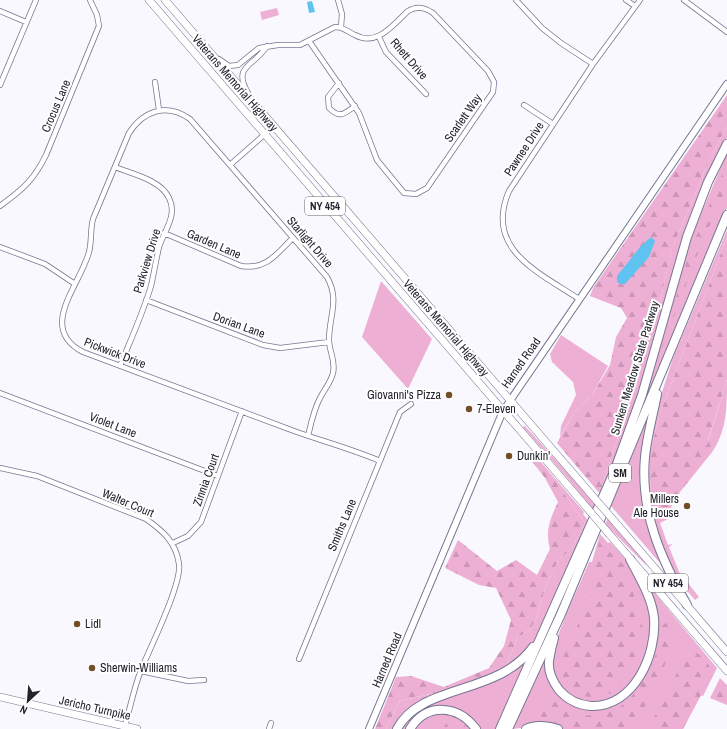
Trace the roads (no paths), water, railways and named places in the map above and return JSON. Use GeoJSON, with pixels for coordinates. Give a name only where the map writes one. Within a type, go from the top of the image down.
{"type":"FeatureCollection","features":[{"type":"Feature","properties":{"kind":"highway","name":"Sunken Meadow State Parkway"},"geometry":{"type":"LineString","coordinates":[[500,729],[614,472],[642,395],[687,237],[708,182],[727,144]]}},
{"type":"Feature","properties":{"kind":"highway","name":"Sunken Meadow State Parkway"},"geometry":{"type":"LineString","coordinates":[[508,729],[561,614],[727,215]]}},
{"type":"Feature","properties":{"kind":"highway"},"geometry":{"type":"LineString","coordinates":[[662,373],[645,458],[646,503],[657,544],[665,564],[687,605]]}},
{"type":"Feature","properties":{"kind":"highway"},"geometry":{"type":"LineString","coordinates":[[561,614],[549,662],[553,680],[557,687],[564,696],[575,702],[588,706],[608,704],[618,699],[635,682],[642,671],[653,642],[654,617],[650,601],[630,559]]}},
{"type":"Feature","properties":{"kind":"highway"},"geometry":{"type":"LineString","coordinates":[[397,729],[408,713],[422,703],[495,678],[513,668],[528,653],[542,635]]}},
{"type":"Feature","properties":{"kind":"highway"},"geometry":{"type":"LineString","coordinates":[[410,729],[419,718],[442,709],[459,713],[467,718],[476,729]]}},
{"type":"Feature","properties":{"kind":"highway"},"geometry":{"type":"LineString","coordinates":[[526,729],[530,727],[548,726],[558,729]]}},
{"type":"Feature","properties":{"kind":"main road","name":"Veterans Memorial Highway"},"geometry":{"type":"LineString","coordinates":[[148,0],[727,671]]}},
{"type":"Feature","properties":{"kind":"main road","name":"Veterans Memorial Highway"},"geometry":{"type":"LineString","coordinates":[[165,0],[727,652]]}},
{"type":"Feature","properties":{"kind":"main road","name":"Harned Road"},"geometry":{"type":"LineString","coordinates":[[369,729],[503,411],[509,400],[727,84]]}},
{"type":"Feature","properties":{"kind":"main road","name":"Jericho Turnpike"},"geometry":{"type":"LineString","coordinates":[[0,697],[137,729]]}},
{"type":"Feature","properties":{"kind":"street"},"geometry":{"type":"LineString","coordinates":[[0,85],[36,0]]}},
{"type":"Feature","properties":{"kind":"street","name":"Crocus Lane"},"geometry":{"type":"LineString","coordinates":[[0,206],[25,188],[37,173],[46,155],[99,26],[97,16],[90,0]]}},
{"type":"Feature","properties":{"kind":"street"},"geometry":{"type":"LineString","coordinates":[[338,0],[342,14],[341,27]]}},
{"type":"Feature","properties":{"kind":"street"},"geometry":{"type":"LineString","coordinates":[[516,0],[542,28],[561,43],[593,64]]}},
{"type":"Feature","properties":{"kind":"street"},"geometry":{"type":"LineString","coordinates":[[626,0],[635,6]]}},
{"type":"Feature","properties":{"kind":"street","name":"Pawnee Drive"},"geometry":{"type":"LineString","coordinates":[[578,299],[519,258],[510,248],[505,235],[502,219],[503,205],[509,191],[593,64],[640,0]]}},
{"type":"Feature","properties":{"kind":"street"},"geometry":{"type":"LineString","coordinates":[[684,0],[727,32]]}},
{"type":"Feature","properties":{"kind":"street","name":"Scarlett Way"},"geometry":{"type":"LineString","coordinates":[[309,41],[355,106],[363,120],[371,149],[377,160],[400,189],[409,194],[416,194],[427,188],[493,92],[494,82],[488,71],[427,9],[417,7],[408,11],[379,37]]}},
{"type":"Feature","properties":{"kind":"street"},"geometry":{"type":"LineString","coordinates":[[0,11],[26,22]]}},
{"type":"Feature","properties":{"kind":"street"},"geometry":{"type":"LineString","coordinates":[[212,53],[229,66],[234,66],[242,63],[259,48],[267,46],[293,46],[309,41],[331,28],[341,27],[364,39],[379,37]]}},
{"type":"Feature","properties":{"kind":"street","name":"Rhett Drive"},"geometry":{"type":"LineString","coordinates":[[379,37],[386,52],[426,94]]}},
{"type":"Feature","properties":{"kind":"street"},"geometry":{"type":"LineString","coordinates":[[257,106],[242,81],[242,75],[244,71],[263,53],[267,46]]}},
{"type":"Feature","properties":{"kind":"street"},"geometry":{"type":"LineString","coordinates":[[154,82],[159,110]]}},
{"type":"Feature","properties":{"kind":"street"},"geometry":{"type":"LineString","coordinates":[[339,83],[328,97],[329,108],[337,115],[340,115],[355,106]]}},
{"type":"Feature","properties":{"kind":"street"},"geometry":{"type":"LineString","coordinates":[[524,104],[553,124]]}},
{"type":"Feature","properties":{"kind":"street","name":"Starlight Drive"},"geometry":{"type":"LineString","coordinates":[[159,110],[173,110],[182,113],[190,119],[231,164],[327,277],[333,287],[334,296],[329,327],[329,342],[334,360],[333,374],[320,398],[308,436]]}},
{"type":"Feature","properties":{"kind":"street","name":"Pickwick Drive"},"geometry":{"type":"LineString","coordinates":[[159,110],[149,113],[136,123],[129,133],[93,219],[89,252],[62,318],[64,334],[75,348],[334,446],[360,452],[380,461]]}},
{"type":"Feature","properties":{"kind":"street"},"geometry":{"type":"LineString","coordinates":[[231,164],[274,126]]}},
{"type":"Feature","properties":{"kind":"street","name":"Parkview Drive"},"geometry":{"type":"LineString","coordinates":[[115,167],[153,183],[165,191],[170,199],[173,210],[171,220],[164,233],[146,300],[120,366]]}},
{"type":"Feature","properties":{"kind":"street","name":"Garden Lane"},"geometry":{"type":"LineString","coordinates":[[164,233],[241,266],[252,268],[262,266],[293,238]]}},
{"type":"Feature","properties":{"kind":"street"},"geometry":{"type":"LineString","coordinates":[[0,247],[8,252],[45,264],[75,284]]}},
{"type":"Feature","properties":{"kind":"street","name":"Dorian Lane"},"geometry":{"type":"LineString","coordinates":[[146,300],[263,345],[280,348],[329,342]]}},
{"type":"Feature","properties":{"kind":"street","name":"Violet Lane"},"geometry":{"type":"LineString","coordinates":[[0,393],[218,476]]}},
{"type":"Feature","properties":{"kind":"street","name":"Smiths Lane"},"geometry":{"type":"LineString","coordinates":[[299,659],[400,412],[411,404]]}},
{"type":"Feature","properties":{"kind":"street","name":"Zinnia Court"},"geometry":{"type":"LineString","coordinates":[[173,543],[188,536],[201,522],[242,411]]}},
{"type":"Feature","properties":{"kind":"street","name":"Walter Court"},"geometry":{"type":"LineString","coordinates":[[0,468],[37,476],[146,519],[162,530],[173,543],[179,565],[176,584],[141,671],[125,726]]}},
{"type":"Feature","properties":{"kind":"street"},"geometry":{"type":"LineString","coordinates":[[141,671],[188,681],[204,680]]}},
{"type":"Feature","properties":{"kind":"street"},"geometry":{"type":"LineString","coordinates":[[269,729],[271,723]]}},
{"type":"Feature","properties":{"kind":"water"},"geometry":{"type":"Polygon","coordinates":[[[312,1],[315,12],[309,13],[307,2],[312,1]]]}},
{"type":"Feature","properties":{"kind":"water"},"geometry":{"type":"Polygon","coordinates":[[[651,237],[655,241],[649,257],[625,284],[617,282],[617,276],[641,246],[651,237]]]}},
{"type":"Feature","properties":{"kind":"place","name":"Giovanni's Pizza"},"geometry":{"type":"Point","coordinates":[449,395]}},
{"type":"Feature","properties":{"kind":"place","name":"7-Eleven"},"geometry":{"type":"Point","coordinates":[469,409]}},
{"type":"Feature","properties":{"kind":"place","name":"Dunkin'"},"geometry":{"type":"Point","coordinates":[509,456]}},
{"type":"Feature","properties":{"kind":"place","name":"Millers Ale House"},"geometry":{"type":"Point","coordinates":[687,506]}},
{"type":"Feature","properties":{"kind":"place","name":"Lidl"},"geometry":{"type":"Point","coordinates":[77,624]}},
{"type":"Feature","properties":{"kind":"place","name":"Sherwin-Williams"},"geometry":{"type":"Point","coordinates":[92,668]}}]}
